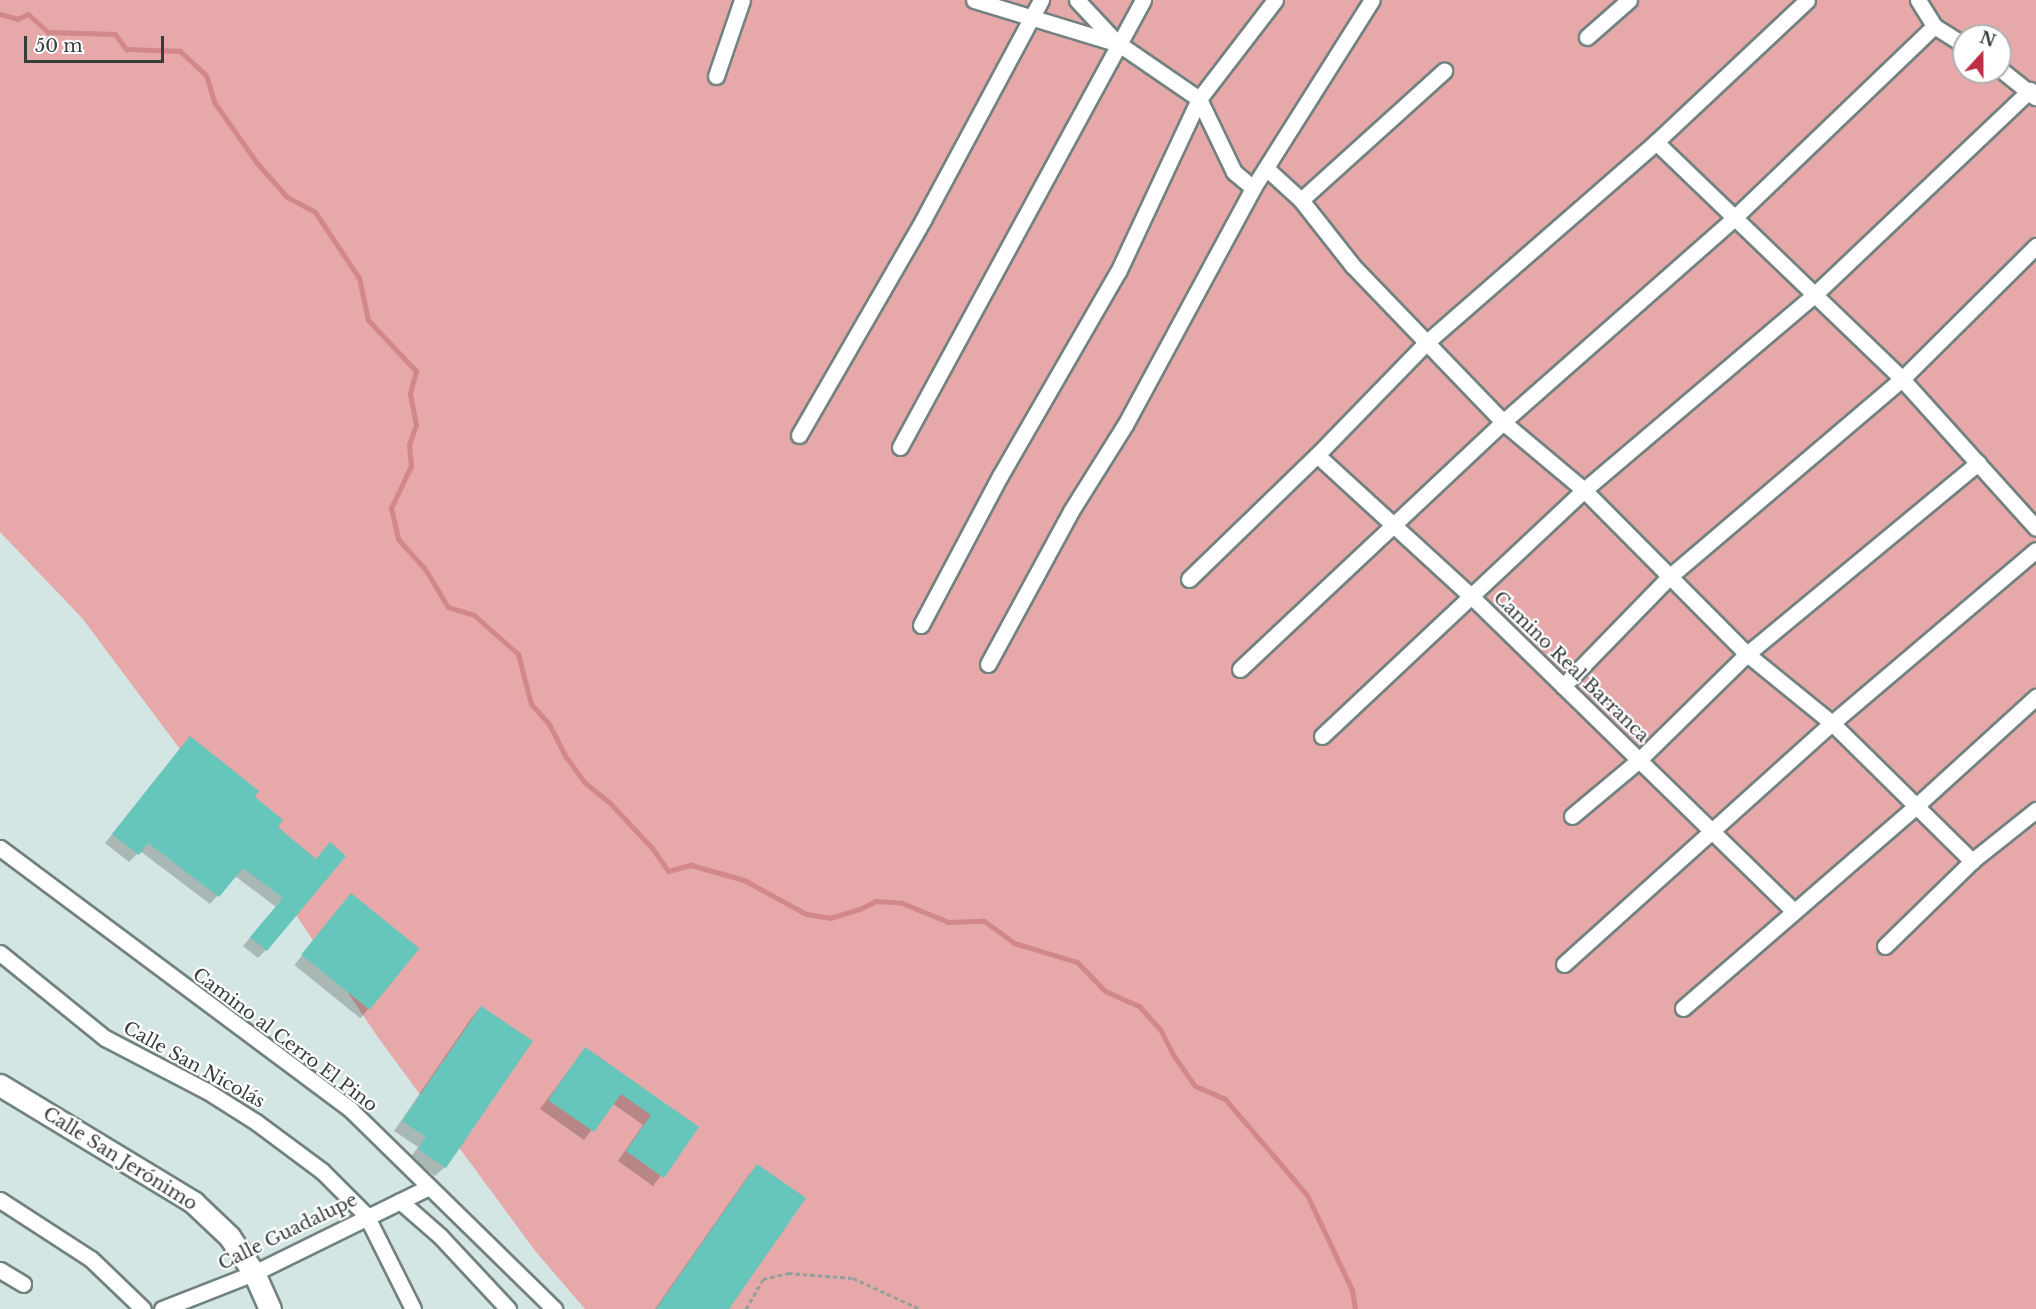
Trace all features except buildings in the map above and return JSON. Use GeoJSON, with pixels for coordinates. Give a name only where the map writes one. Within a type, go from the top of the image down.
{"type":"FeatureCollection","features":[{"type":"Feature","properties":{"kind":"main road","name":"Calle San Jerónimo"},"geometry":{"type":"LineString","coordinates":[[0,1085],[193,1202],[229,1236],[254,1273],[270,1309]]}},
{"type":"Feature","properties":{"kind":"street"},"geometry":{"type":"LineString","coordinates":[[716,76],[742,0]]}},
{"type":"Feature","properties":{"kind":"street"},"geometry":{"type":"LineString","coordinates":[[974,0],[1119,44]]}},
{"type":"Feature","properties":{"kind":"street"},"geometry":{"type":"LineString","coordinates":[[799,435],[923,220],[1034,18],[1041,0]]}},
{"type":"Feature","properties":{"kind":"street"},"geometry":{"type":"LineString","coordinates":[[1077,0],[1119,44],[1198,99],[1234,172],[1253,188]]}},
{"type":"Feature","properties":{"kind":"street"},"geometry":{"type":"LineString","coordinates":[[900,447],[1143,0]]}},
{"type":"Feature","properties":{"kind":"street"},"geometry":{"type":"LineString","coordinates":[[921,625],[1000,476],[1118,272],[1198,99],[1275,0]]}},
{"type":"Feature","properties":{"kind":"street"},"geometry":{"type":"LineString","coordinates":[[988,664],[1071,511],[1125,425],[1253,188],[1372,0]]}},
{"type":"Feature","properties":{"kind":"street"},"geometry":{"type":"LineString","coordinates":[[1587,37],[1629,0]]}},
{"type":"Feature","properties":{"kind":"street"},"geometry":{"type":"LineString","coordinates":[[1189,579],[1317,455],[1426,342],[1656,142],[1807,0]]}},
{"type":"Feature","properties":{"kind":"street"},"geometry":{"type":"LineString","coordinates":[[1918,0],[1934,26],[1952,37]]}},
{"type":"Feature","properties":{"kind":"street"},"geometry":{"type":"LineString","coordinates":[[1240,669],[1503,422],[1734,218],[1934,26]]}},
{"type":"Feature","properties":{"kind":"street"},"geometry":{"type":"LineString","coordinates":[[1301,200],[1444,71]]}},
{"type":"Feature","properties":{"kind":"street"},"geometry":{"type":"LineString","coordinates":[[1322,736],[1584,490],[1814,295],[2033,94],[2012,78]]}},
{"type":"Feature","properties":{"kind":"street"},"geometry":{"type":"LineString","coordinates":[[1656,142],[1902,379],[2036,528]]}},
{"type":"Feature","properties":{"kind":"street"},"geometry":{"type":"LineString","coordinates":[[1266,168],[1301,200],[1353,266],[1503,422],[1584,490],[1748,654],[1832,723],[1972,861]]}},
{"type":"Feature","properties":{"kind":"street"},"geometry":{"type":"LineString","coordinates":[[1563,686],[1669,577],[1902,379],[2036,246]]}},
{"type":"Feature","properties":{"kind":"street","name":"Camino Real Barranca"},"geometry":{"type":"LineString","coordinates":[[1317,455],[1472,597],[1794,911]]}},
{"type":"Feature","properties":{"kind":"street"},"geometry":{"type":"LineString","coordinates":[[1572,816],[1639,760],[1748,654],[1978,463]]}},
{"type":"Feature","properties":{"kind":"street"},"geometry":{"type":"LineString","coordinates":[[1564,964],[1832,723],[2036,550]]}},
{"type":"Feature","properties":{"kind":"street"},"geometry":{"type":"LineString","coordinates":[[1683,1008],[1915,807],[2036,697]]}},
{"type":"Feature","properties":{"kind":"street"},"geometry":{"type":"LineString","coordinates":[[1885,946],[1972,861],[2036,810]]}},
{"type":"Feature","properties":{"kind":"street","name":"Camino al Cerro El Pino"},"geometry":{"type":"LineString","coordinates":[[0,848],[350,1109],[554,1309]]}},
{"type":"Feature","properties":{"kind":"street","name":"Calle San Nicolás"},"geometry":{"type":"LineString","coordinates":[[0,953],[105,1038],[207,1091],[256,1122],[322,1171],[366,1215],[413,1309]]}},
{"type":"Feature","properties":{"kind":"street","name":"Calle Guadalupe"},"geometry":{"type":"LineString","coordinates":[[162,1309],[254,1273],[366,1215],[429,1187]]}},
{"type":"Feature","properties":{"kind":"street"},"geometry":{"type":"LineString","coordinates":[[0,1200],[91,1259],[143,1309]]}},
{"type":"Feature","properties":{"kind":"street"},"geometry":{"type":"LineString","coordinates":[[400,1201],[440,1236],[508,1309]]}},
{"type":"Feature","properties":{"kind":"street"},"geometry":{"type":"LineString","coordinates":[[0,1270],[22,1284]]}},
{"type":"Feature","properties":{"kind":"path"},"geometry":{"type":"LineString","coordinates":[[746,1309],[763,1279],[788,1274],[853,1278],[920,1309]]}},
{"type":"Feature","properties":{"kind":"shaded area"},"geometry":{"type":"Polygon","coordinates":[[[0,0],[2036,0],[2036,1309],[585,1309],[536,1252],[377,1036],[227,812],[82,618],[0,532],[0,0]]]}},
{"type":"Feature","properties":{"kind":"waterway"},"geometry":{"type":"LineString","coordinates":[[0,14],[17,19],[28,14],[48,32],[115,34],[126,49],[180,51],[206,75],[214,102],[257,163],[287,197],[315,212],[359,278],[368,320],[416,371],[410,394],[416,425],[409,444],[411,466],[391,508],[398,539],[425,569],[448,607],[474,615],[518,654],[531,704],[549,724],[566,757],[584,782],[610,803],[652,848],[668,871],[691,865],[744,880],[806,914],[830,918],[860,909],[876,901],[902,903],[948,922],[984,921],[1014,943],[1077,962],[1105,991],[1139,1006],[1160,1029],[1172,1053],[1195,1086],[1225,1099],[1307,1195],[1352,1290],[1355,1309]]}}]}
